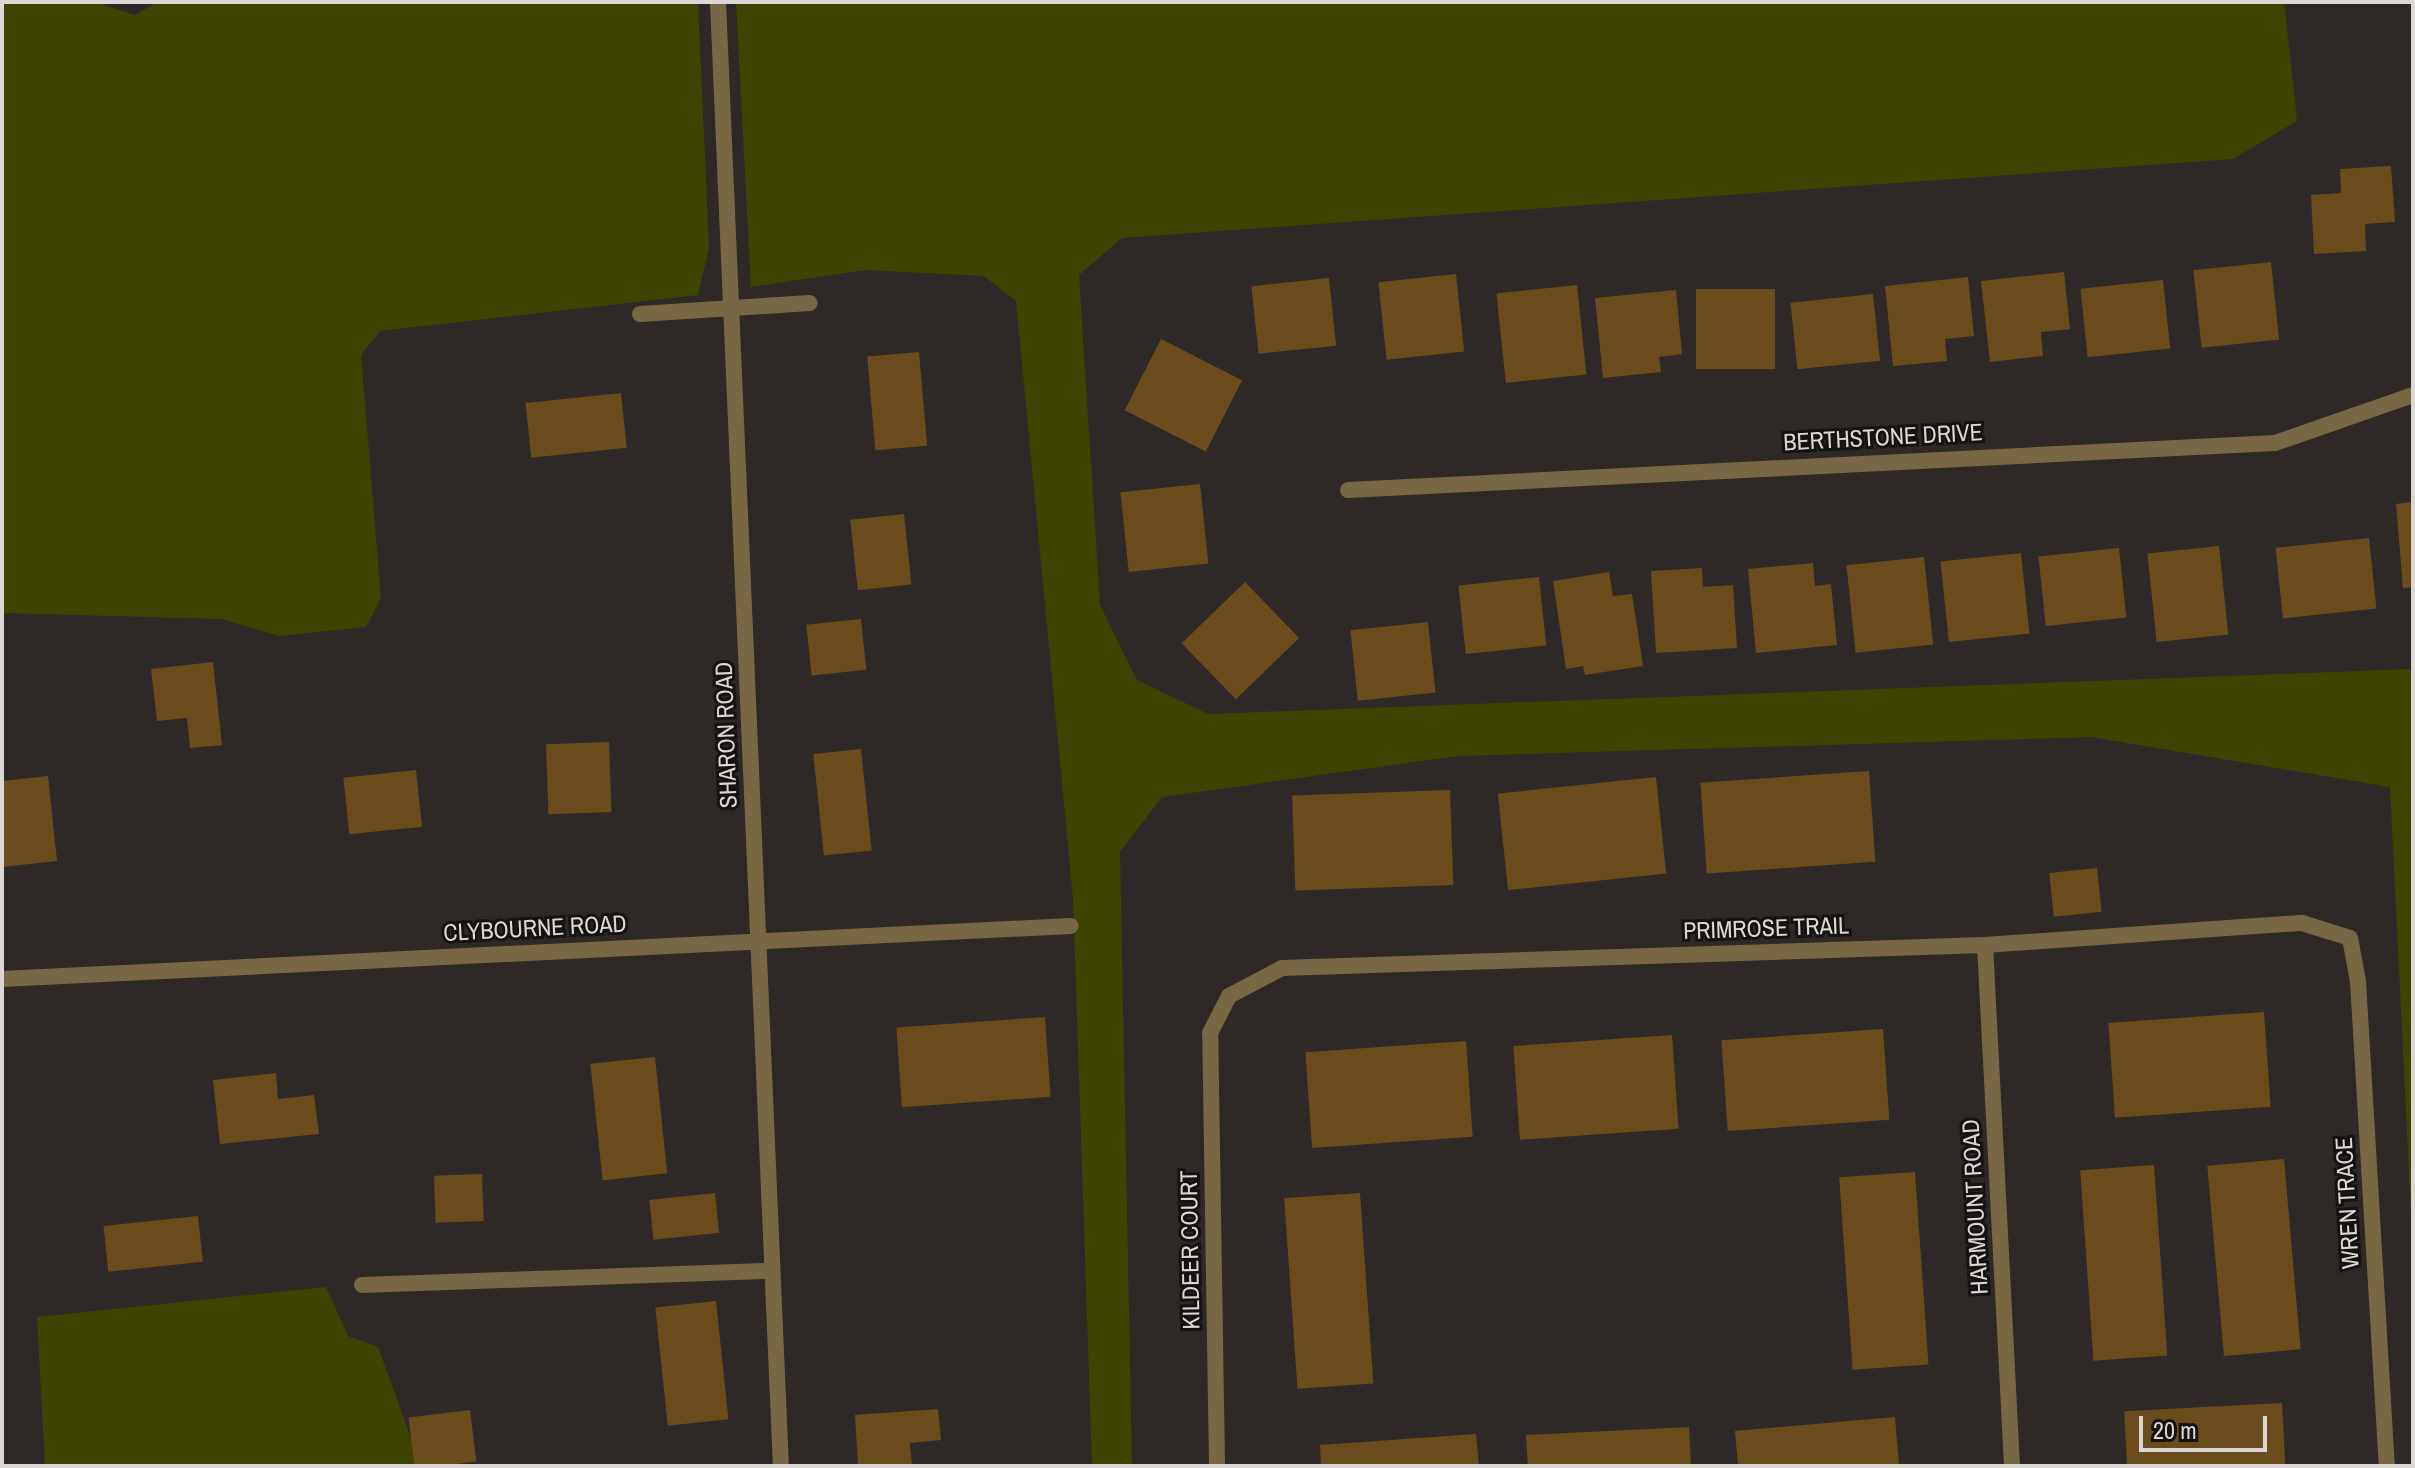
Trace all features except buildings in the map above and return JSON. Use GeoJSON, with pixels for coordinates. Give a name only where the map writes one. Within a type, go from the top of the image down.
{"type":"FeatureCollection","features":[{"type":"Feature","properties":{"kind":"street","name":"SHARON ROAD"},"geometry":{"type":"LineString","coordinates":[[718,2],[781,1466]]}},
{"type":"Feature","properties":{"kind":"street"},"geometry":{"type":"LineString","coordinates":[[640,314],[810,303]]}},
{"type":"Feature","properties":{"kind":"street","name":"BERTHSTONE DRIVE"},"geometry":{"type":"LineString","coordinates":[[1348,490],[2275,443],[2413,395]]}},
{"type":"Feature","properties":{"kind":"street","name":"PRIMROSE TRAIL"},"geometry":{"type":"LineString","coordinates":[[1210,1033],[1229,996],[1282,968],[1985,945],[2302,923],[2350,938]]}},
{"type":"Feature","properties":{"kind":"street","name":"CLYBOURNE ROAD"},"geometry":{"type":"LineString","coordinates":[[2,979],[1071,926]]}},
{"type":"Feature","properties":{"kind":"street","name":"WREN TRACE"},"geometry":{"type":"LineString","coordinates":[[2350,938],[2387,1466]]}},
{"type":"Feature","properties":{"kind":"street","name":"HARMOUNT ROAD"},"geometry":{"type":"LineString","coordinates":[[1985,945],[2012,1466]]}},
{"type":"Feature","properties":{"kind":"street","name":"KILDEER COURT"},"geometry":{"type":"LineString","coordinates":[[1210,1033],[1217,1466]]}},
{"type":"Feature","properties":{"kind":"street"},"geometry":{"type":"LineString","coordinates":[[362,1285],[771,1271]]}},
{"type":"Feature","properties":{"kind":"green space"},"geometry":{"type":"Polygon","coordinates":[[[2,2],[94,2],[135,15],[157,2],[698,2],[709,248],[698,295],[380,331],[361,355],[381,598],[366,627],[279,636],[222,619],[2,613],[2,2]]]}},
{"type":"Feature","properties":{"kind":"green space"},"geometry":{"type":"Polygon","coordinates":[[[736,2],[2284,2],[2297,121],[2233,159],[1122,238],[1079,275],[1100,605],[1137,680],[1208,714],[2413,669],[2413,1254],[2390,787],[2091,737],[1457,756],[1162,797],[1120,852],[1132,1466],[1092,1466],[1073,898],[1016,301],[984,276],[865,270],[751,287],[736,2]]]}},
{"type":"Feature","properties":{"kind":"green space"},"geometry":{"type":"Polygon","coordinates":[[[326,1287],[348,1336],[378,1347],[416,1452],[431,1466],[45,1466],[37,1317],[326,1287]]]}}]}
